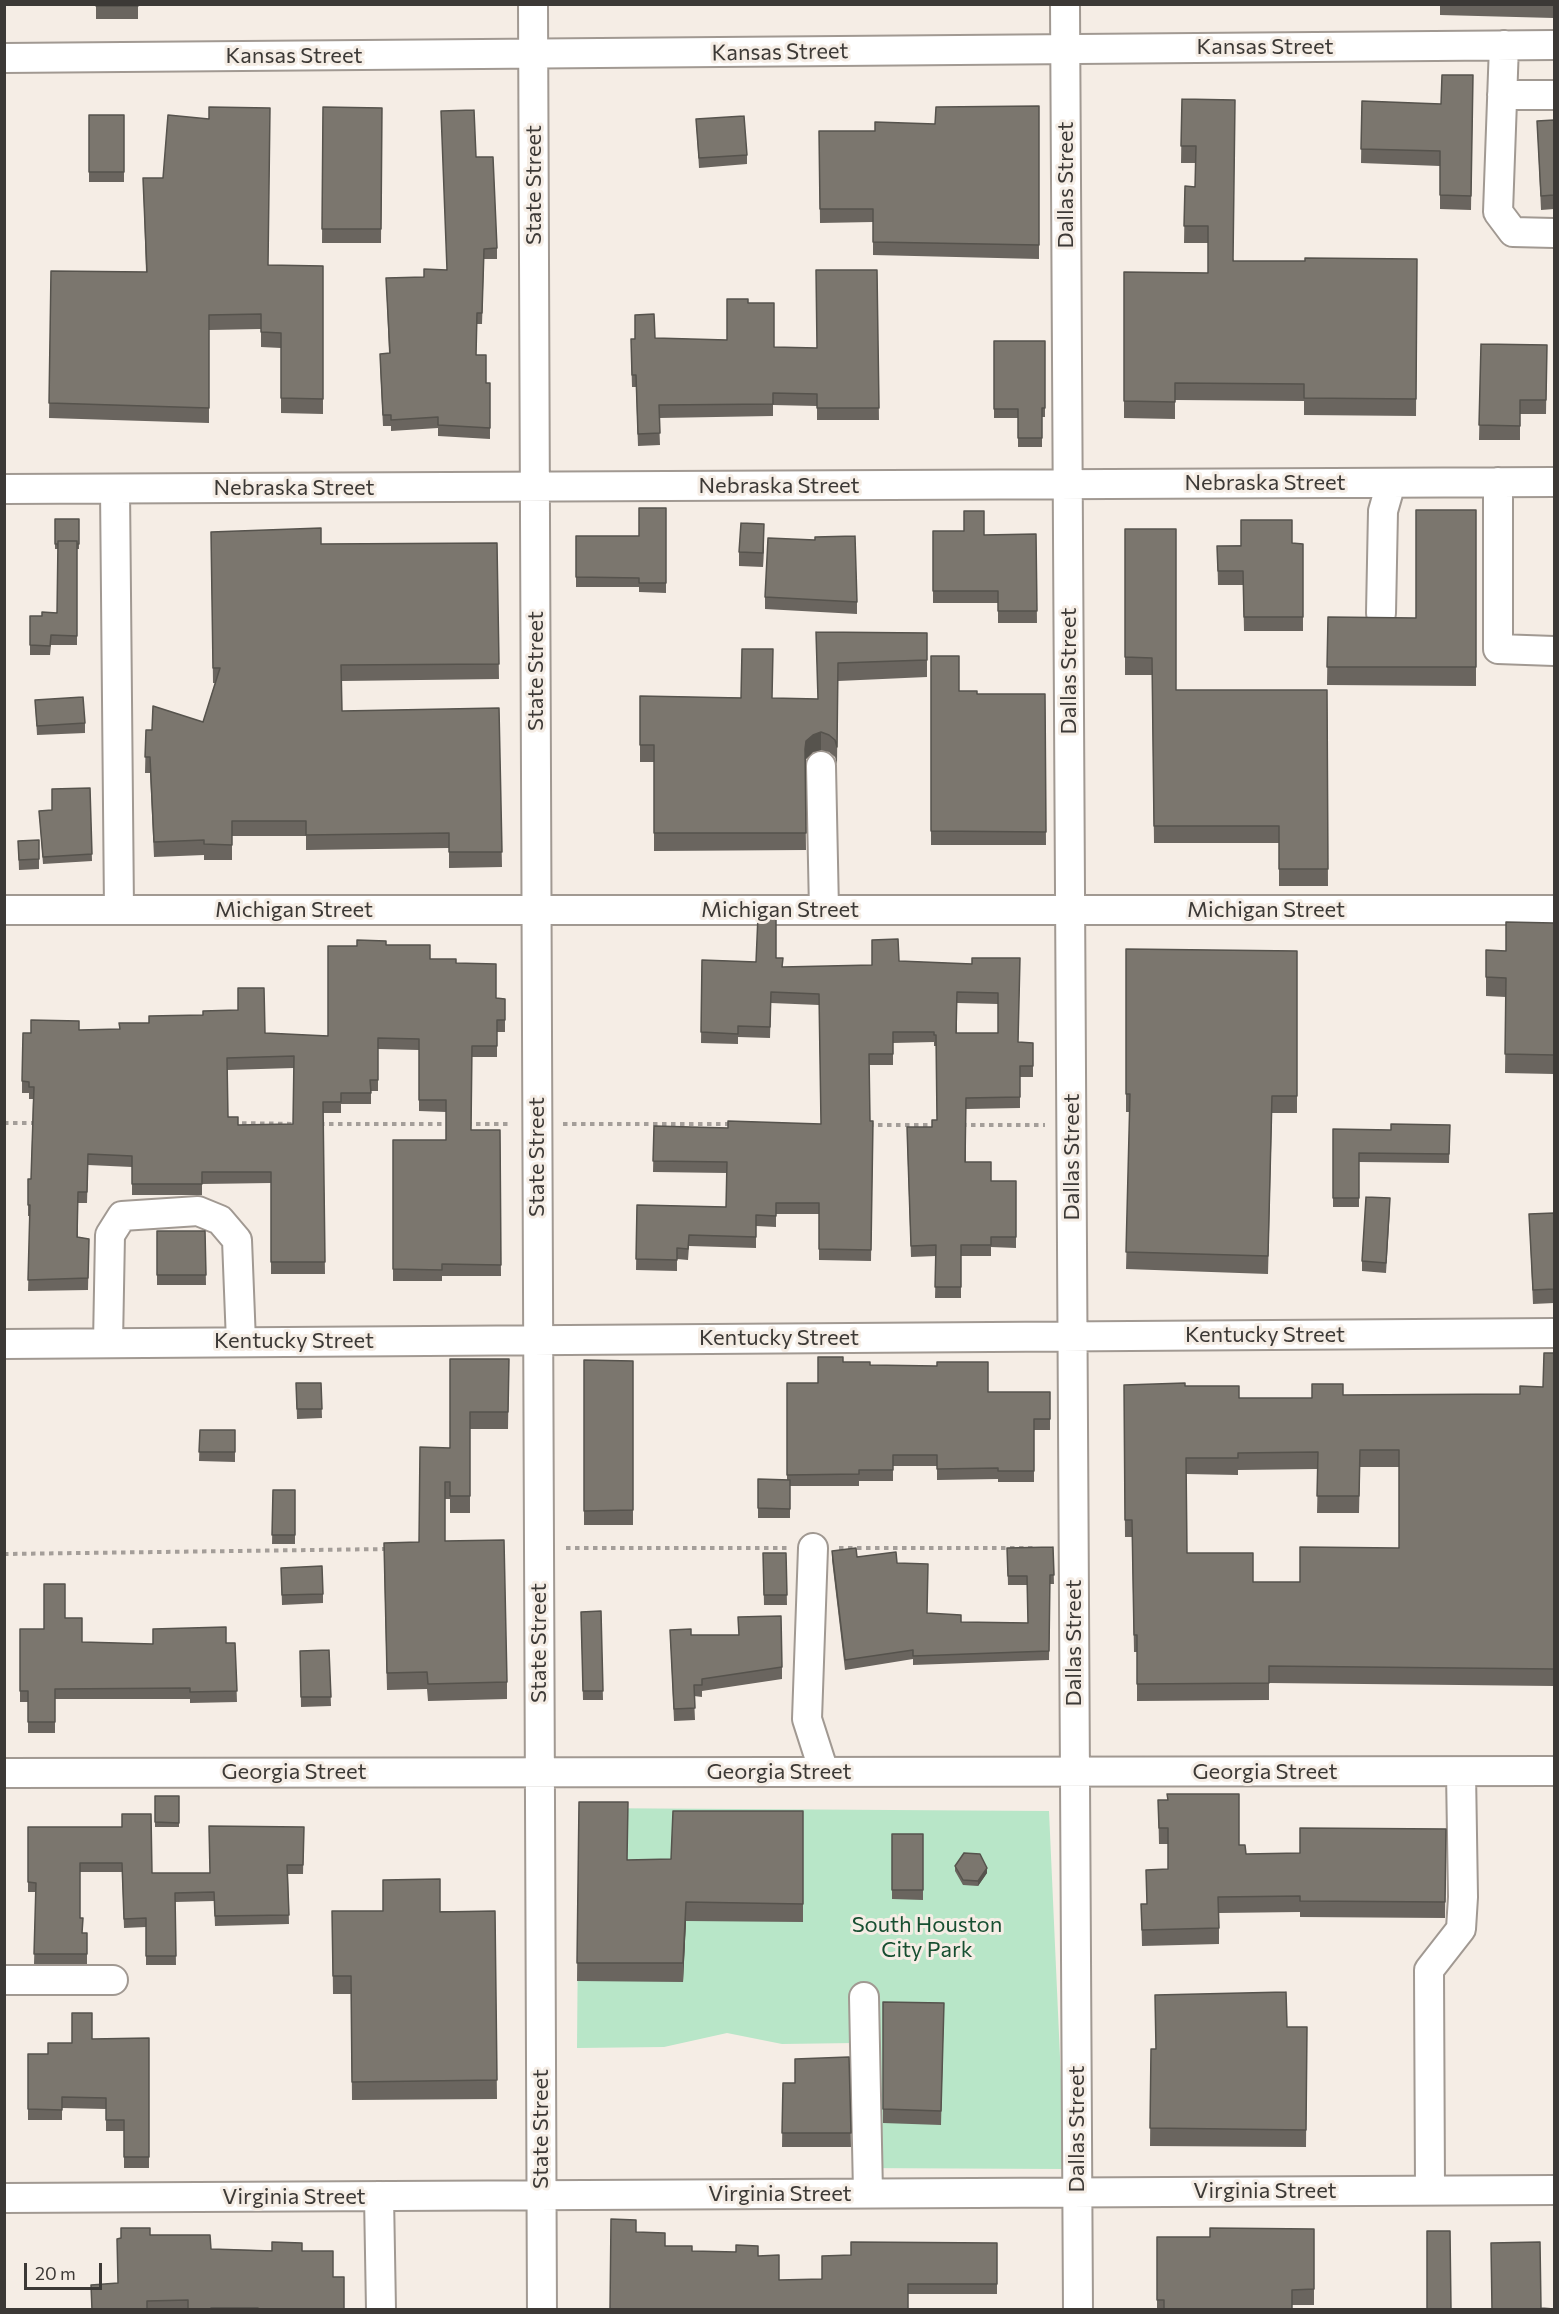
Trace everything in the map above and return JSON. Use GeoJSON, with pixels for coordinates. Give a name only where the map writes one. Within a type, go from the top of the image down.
{"type":"FeatureCollection","features":[{"type":"Feature","properties":{"kind":"street","name":"State Street"},"geometry":{"type":"LineString","coordinates":[[533,4],[542,2310]]}},
{"type":"Feature","properties":{"kind":"street","name":"Dallas Street"},"geometry":{"type":"LineString","coordinates":[[1065,4],[1078,2310]]}},
{"type":"Feature","properties":{"kind":"street"},"geometry":{"type":"LineString","coordinates":[[1504,45],[1498,212],[1513,232],[1554,233]]}},
{"type":"Feature","properties":{"kind":"street","name":"Kansas Street"},"geometry":{"type":"LineString","coordinates":[[4,58],[1554,45]]}},
{"type":"Feature","properties":{"kind":"street"},"geometry":{"type":"LineString","coordinates":[[1502,95],[1554,95]]}},
{"type":"Feature","properties":{"kind":"street"},"geometry":{"type":"LineString","coordinates":[[1498,482],[1498,649],[1554,651]]}},
{"type":"Feature","properties":{"kind":"street","name":"Nebraska Street"},"geometry":{"type":"LineString","coordinates":[[4,489],[1554,482]]}},
{"type":"Feature","properties":{"kind":"street"},"geometry":{"type":"LineString","coordinates":[[1381,613],[1383,511],[1391,483]]}},
{"type":"Feature","properties":{"kind":"street"},"geometry":{"type":"LineString","coordinates":[[115,489],[119,910]]}},
{"type":"Feature","properties":{"kind":"street"},"geometry":{"type":"LineString","coordinates":[[821,766],[824,910]]}},
{"type":"Feature","properties":{"kind":"street","name":"Michigan Street"},"geometry":{"type":"LineString","coordinates":[[4,910],[1554,910]]}},
{"type":"Feature","properties":{"kind":"street"},"geometry":{"type":"LineString","coordinates":[[108,1342],[110,1235],[122,1216],[198,1211],[220,1220],[237,1240],[241,1342]]}},
{"type":"Feature","properties":{"kind":"street","name":"Kentucky Street"},"geometry":{"type":"LineString","coordinates":[[4,1344],[1554,1333]]}},
{"type":"Feature","properties":{"kind":"street"},"geometry":{"type":"LineString","coordinates":[[813,1548],[807,1719],[824,1772]]}},
{"type":"Feature","properties":{"kind":"street"},"geometry":{"type":"LineString","coordinates":[[1430,2190],[1429,1970],[1461,1929],[1463,1897],[1461,1772]]}},
{"type":"Feature","properties":{"kind":"street","name":"Georgia Street"},"geometry":{"type":"LineString","coordinates":[[4,1773],[1554,1772]]}},
{"type":"Feature","properties":{"kind":"street"},"geometry":{"type":"LineString","coordinates":[[4,1980],[113,1980]]}},
{"type":"Feature","properties":{"kind":"street"},"geometry":{"type":"LineString","coordinates":[[864,1997],[868,2193]]}},
{"type":"Feature","properties":{"kind":"street","name":"Virginia Street"},"geometry":{"type":"LineString","coordinates":[[4,2198],[1554,2190]]}},
{"type":"Feature","properties":{"kind":"street"},"geometry":{"type":"LineString","coordinates":[[379,2196],[381,2310]]}},
{"type":"Feature","properties":{"kind":"green space","name":"South Houston City Park"},"geometry":{"type":"Polygon","coordinates":[[[579,1808],[1049,1811],[1065,2169],[854,2168],[855,2043],[782,2044],[727,2033],[664,2047],[577,2048],[579,1808]]]}},
{"type":"Feature","properties":{"kind":"building"},"geometry":{"type":"Polygon","coordinates":[[[96,4],[138,4],[138,6],[96,6],[96,4]]]}},
{"type":"Feature","properties":{"kind":"building"},"geometry":{"type":"Polygon","coordinates":[[[1442,75],[1473,75],[1471,196],[1440,195],[1440,151],[1361,149],[1362,101],[1441,104],[1442,75]]]}},
{"type":"Feature","properties":{"kind":"building"},"geometry":{"type":"Polygon","coordinates":[[[1182,99],[1235,100],[1233,261],[1305,261],[1305,258],[1417,259],[1416,399],[1304,398],[1304,384],[1175,383],[1175,402],[1124,401],[1124,272],[1208,273],[1208,226],[1184,226],[1185,186],[1195,187],[1196,146],[1181,146],[1182,99]]]}},
{"type":"Feature","properties":{"kind":"building"},"geometry":{"type":"Polygon","coordinates":[[[1039,106],[1039,245],[873,242],[873,209],[820,209],[819,131],[875,131],[875,122],[935,124],[936,107],[1039,106]]]}},
{"type":"Feature","properties":{"kind":"building"},"geometry":{"type":"Polygon","coordinates":[[[209,107],[270,108],[268,265],[323,266],[323,399],[281,398],[281,333],[261,332],[261,314],[209,315],[209,408],[49,403],[51,271],[147,272],[143,178],[163,178],[168,115],[209,119],[209,107]]]}},
{"type":"Feature","properties":{"kind":"building"},"geometry":{"type":"Polygon","coordinates":[[[323,107],[382,108],[381,229],[322,229],[323,107]]]}},
{"type":"Feature","properties":{"kind":"building"},"geometry":{"type":"Polygon","coordinates":[[[474,110],[476,157],[493,157],[497,248],[484,249],[482,313],[477,313],[476,355],[486,355],[486,383],[490,383],[490,428],[438,425],[438,417],[391,420],[391,415],[383,415],[380,354],[390,353],[386,278],[424,277],[424,269],[447,270],[441,111],[474,110]]]}},
{"type":"Feature","properties":{"kind":"building"},"geometry":{"type":"Polygon","coordinates":[[[89,115],[124,115],[124,172],[89,172],[89,115]]]}},
{"type":"Feature","properties":{"kind":"building"},"geometry":{"type":"Polygon","coordinates":[[[744,116],[747,155],[699,158],[696,119],[744,116]]]}},
{"type":"Feature","properties":{"kind":"building"},"geometry":{"type":"Polygon","coordinates":[[[1554,120],[1554,195],[1541,196],[1537,121],[1554,120]]]}},
{"type":"Feature","properties":{"kind":"building"},"geometry":{"type":"Polygon","coordinates":[[[816,270],[877,270],[879,408],[817,408],[817,394],[773,393],[773,404],[659,405],[660,433],[638,434],[636,375],[632,375],[631,339],[635,339],[635,315],[654,314],[655,338],[727,340],[727,299],[748,299],[748,303],[774,303],[774,347],[817,348],[816,270]]]}},
{"type":"Feature","properties":{"kind":"building"},"geometry":{"type":"Polygon","coordinates":[[[994,341],[1045,341],[1045,408],[1042,408],[1042,438],[1018,438],[1018,409],[994,409],[994,341]]]}},
{"type":"Feature","properties":{"kind":"building"},"geometry":{"type":"Polygon","coordinates":[[[1481,344],[1547,345],[1546,400],[1520,400],[1520,426],[1479,425],[1481,344]]]}},
{"type":"Feature","properties":{"kind":"building"},"geometry":{"type":"Polygon","coordinates":[[[639,508],[666,508],[666,583],[639,583],[639,578],[576,577],[576,536],[639,536],[639,508]]]}},
{"type":"Feature","properties":{"kind":"building"},"geometry":{"type":"Polygon","coordinates":[[[1416,510],[1476,510],[1476,667],[1327,667],[1328,617],[1416,618],[1416,510]]]}},
{"type":"Feature","properties":{"kind":"building"},"geometry":{"type":"Polygon","coordinates":[[[964,511],[984,511],[984,535],[1036,534],[1037,611],[998,611],[998,591],[933,591],[933,531],[964,531],[964,511]]]}},
{"type":"Feature","properties":{"kind":"building"},"geometry":{"type":"Polygon","coordinates":[[[55,519],[79,519],[79,544],[77,541],[58,541],[58,544],[55,544],[55,519]]]}},
{"type":"Feature","properties":{"kind":"building"},"geometry":{"type":"Polygon","coordinates":[[[1241,520],[1292,520],[1292,543],[1303,544],[1303,617],[1244,617],[1243,571],[1218,571],[1217,546],[1241,546],[1241,520]]]}},
{"type":"Feature","properties":{"kind":"building"},"geometry":{"type":"Polygon","coordinates":[[[741,523],[764,524],[763,553],[739,552],[741,523]]]}},
{"type":"Feature","properties":{"kind":"building"},"geometry":{"type":"Polygon","coordinates":[[[321,528],[321,544],[497,543],[499,664],[341,665],[342,711],[499,708],[502,852],[449,852],[449,833],[306,835],[306,821],[232,821],[232,845],[204,844],[204,840],[154,842],[150,757],[145,757],[146,730],[152,730],[153,706],[203,722],[220,668],[213,668],[211,532],[321,528]]]}},
{"type":"Feature","properties":{"kind":"building"},"geometry":{"type":"Polygon","coordinates":[[[1125,529],[1176,529],[1176,690],[1327,690],[1328,869],[1279,869],[1279,826],[1154,826],[1152,658],[1125,657],[1125,529]]]}},
{"type":"Feature","properties":{"kind":"building"},"geometry":{"type":"Polygon","coordinates":[[[855,536],[857,602],[765,597],[768,538],[815,540],[815,537],[855,536]]]}},
{"type":"Feature","properties":{"kind":"building"},"geometry":{"type":"Polygon","coordinates":[[[58,541],[77,541],[77,636],[51,635],[50,646],[30,645],[30,616],[42,616],[42,612],[57,613],[58,541]]]}},
{"type":"Feature","properties":{"kind":"building"},"geometry":{"type":"Polygon","coordinates":[[[816,632],[927,633],[927,660],[838,663],[837,747],[835,740],[821,732],[806,741],[806,833],[654,833],[654,745],[640,745],[640,696],[741,698],[742,649],[773,649],[772,698],[818,699],[816,632]]]}},
{"type":"Feature","properties":{"kind":"building"},"geometry":{"type":"Polygon","coordinates":[[[931,656],[959,656],[959,691],[977,691],[977,694],[1045,694],[1046,832],[931,831],[931,656]]]}},
{"type":"Feature","properties":{"kind":"building"},"geometry":{"type":"Polygon","coordinates":[[[83,697],[85,723],[37,726],[35,700],[83,697]]]}},
{"type":"Feature","properties":{"kind":"building"},"geometry":{"type":"Polygon","coordinates":[[[90,788],[92,854],[43,857],[39,811],[52,810],[52,789],[90,788]]]}},
{"type":"Feature","properties":{"kind":"building"},"geometry":{"type":"Polygon","coordinates":[[[39,840],[39,859],[19,860],[18,841],[39,840]]]}},
{"type":"Feature","properties":{"kind":"building"},"geometry":{"type":"Polygon","coordinates":[[[758,916],[776,916],[776,958],[783,958],[782,967],[872,965],[872,940],[898,939],[899,961],[972,964],[972,958],[1020,958],[1018,1042],[1033,1043],[1033,1066],[1020,1066],[1020,1097],[966,1098],[965,1162],[991,1162],[991,1181],[1016,1181],[1016,1237],[991,1237],[991,1245],[961,1245],[961,1287],[935,1287],[936,1245],[911,1246],[907,1127],[932,1127],[932,1120],[937,1120],[936,1035],[934,1032],[893,1032],[893,1054],[869,1054],[870,1121],[873,1121],[871,1250],[819,1249],[819,1203],[776,1203],[776,1216],[756,1215],[756,1237],[689,1235],[688,1249],[677,1248],[677,1260],[636,1259],[637,1205],[726,1207],[727,1162],[653,1161],[654,1126],[728,1128],[728,1121],[821,1124],[819,994],[771,992],[770,1027],[738,1026],[738,1034],[701,1032],[702,960],[756,962],[758,916]],[[957,992],[956,1033],[998,1033],[998,993],[957,992]]]}},
{"type":"Feature","properties":{"kind":"building"},"geometry":{"type":"Polygon","coordinates":[[[1506,922],[1554,923],[1554,1055],[1505,1054],[1506,978],[1486,977],[1486,950],[1506,951],[1506,922]]]}},
{"type":"Feature","properties":{"kind":"building"},"geometry":{"type":"Polygon","coordinates":[[[357,940],[386,941],[386,945],[430,945],[430,959],[456,959],[456,963],[496,964],[496,998],[505,999],[505,1020],[497,1020],[497,1046],[472,1046],[471,1130],[500,1130],[501,1265],[442,1264],[442,1270],[393,1269],[393,1140],[446,1140],[446,1100],[419,1100],[419,1039],[378,1038],[378,1080],[370,1080],[371,1093],[341,1093],[341,1102],[323,1102],[325,1262],[271,1262],[271,1172],[202,1172],[202,1184],[132,1184],[132,1156],[88,1154],[87,1192],[78,1192],[77,1237],[89,1239],[88,1278],[28,1280],[30,1205],[28,1205],[28,1179],[31,1179],[34,1087],[29,1087],[29,1082],[22,1081],[23,1033],[31,1033],[31,1020],[79,1021],[79,1030],[120,1029],[119,1023],[149,1023],[149,1016],[203,1015],[203,1011],[238,1010],[238,988],[264,988],[265,1033],[328,1036],[328,946],[357,946],[357,940]],[[294,1056],[227,1058],[228,1117],[238,1117],[238,1125],[293,1124],[294,1056]]]}},
{"type":"Feature","properties":{"kind":"building"},"geometry":{"type":"Polygon","coordinates":[[[1126,949],[1297,951],[1297,1096],[1272,1096],[1268,1256],[1126,1252],[1130,1094],[1126,1094],[1126,949]]]}},
{"type":"Feature","properties":{"kind":"building"},"geometry":{"type":"Polygon","coordinates":[[[1391,1124],[1450,1125],[1449,1154],[1359,1153],[1359,1198],[1333,1198],[1333,1129],[1391,1130],[1391,1124]]]}},
{"type":"Feature","properties":{"kind":"building"},"geometry":{"type":"Polygon","coordinates":[[[1366,1197],[1390,1198],[1386,1263],[1362,1261],[1366,1197]]]}},
{"type":"Feature","properties":{"kind":"building"},"geometry":{"type":"Polygon","coordinates":[[[1554,1213],[1554,1289],[1533,1290],[1529,1214],[1554,1213]]]}},
{"type":"Feature","properties":{"kind":"building"},"geometry":{"type":"Polygon","coordinates":[[[157,1231],[205,1231],[206,1275],[157,1275],[157,1231]]]}},
{"type":"Feature","properties":{"kind":"building"},"geometry":{"type":"Polygon","coordinates":[[[1544,1353],[1554,1353],[1554,1669],[1269,1666],[1269,1683],[1137,1684],[1132,1520],[1125,1520],[1124,1385],[1185,1383],[1185,1386],[1239,1386],[1239,1398],[1312,1398],[1312,1384],[1343,1384],[1343,1395],[1520,1394],[1520,1386],[1543,1387],[1544,1353]],[[1360,1450],[1359,1496],[1317,1496],[1318,1452],[1238,1453],[1238,1458],[1186,1458],[1187,1553],[1253,1553],[1253,1582],[1300,1582],[1300,1547],[1399,1548],[1399,1450],[1360,1450]]]}},
{"type":"Feature","properties":{"kind":"building"},"geometry":{"type":"Polygon","coordinates":[[[818,1357],[843,1357],[843,1362],[870,1362],[870,1365],[937,1366],[937,1362],[988,1362],[988,1392],[1050,1392],[1050,1419],[1034,1419],[1034,1471],[998,1471],[998,1468],[937,1469],[937,1455],[893,1455],[893,1470],[859,1470],[859,1474],[787,1475],[787,1383],[818,1383],[818,1357]]]}},
{"type":"Feature","properties":{"kind":"building"},"geometry":{"type":"Polygon","coordinates":[[[450,1359],[509,1359],[508,1412],[470,1412],[470,1496],[450,1496],[450,1482],[445,1482],[445,1541],[504,1540],[507,1682],[428,1684],[427,1672],[387,1673],[384,1543],[419,1542],[420,1447],[450,1448],[450,1359]]]}},
{"type":"Feature","properties":{"kind":"building"},"geometry":{"type":"Polygon","coordinates":[[[584,1360],[633,1361],[633,1510],[584,1511],[584,1360]]]}},
{"type":"Feature","properties":{"kind":"building"},"geometry":{"type":"Polygon","coordinates":[[[296,1383],[321,1383],[322,1409],[297,1409],[296,1383]]]}},
{"type":"Feature","properties":{"kind":"building"},"geometry":{"type":"Polygon","coordinates":[[[200,1430],[235,1430],[235,1452],[199,1452],[200,1430]]]}},
{"type":"Feature","properties":{"kind":"building"},"geometry":{"type":"Polygon","coordinates":[[[758,1479],[790,1480],[790,1509],[758,1508],[758,1479]]]}},
{"type":"Feature","properties":{"kind":"building"},"geometry":{"type":"Polygon","coordinates":[[[273,1490],[295,1490],[295,1535],[272,1535],[273,1490]]]}},
{"type":"Feature","properties":{"kind":"building"},"geometry":{"type":"Polygon","coordinates":[[[1053,1547],[1054,1575],[1050,1575],[1049,1651],[913,1656],[913,1650],[845,1660],[832,1551],[856,1548],[857,1557],[896,1552],[897,1563],[928,1564],[927,1613],[961,1615],[961,1622],[1028,1623],[1027,1576],[1008,1576],[1007,1548],[1053,1547]]]}},
{"type":"Feature","properties":{"kind":"building"},"geometry":{"type":"Polygon","coordinates":[[[763,1553],[786,1553],[787,1595],[764,1595],[763,1553]]]}},
{"type":"Feature","properties":{"kind":"building"},"geometry":{"type":"Polygon","coordinates":[[[322,1566],[323,1594],[282,1595],[281,1568],[322,1566]]]}},
{"type":"Feature","properties":{"kind":"building"},"geometry":{"type":"Polygon","coordinates":[[[44,1584],[65,1584],[65,1618],[82,1618],[82,1642],[153,1644],[153,1629],[226,1627],[226,1643],[235,1643],[237,1691],[190,1692],[190,1688],[55,1689],[55,1722],[28,1722],[28,1691],[20,1691],[20,1629],[44,1629],[44,1584]]]}},
{"type":"Feature","properties":{"kind":"building"},"geometry":{"type":"Polygon","coordinates":[[[601,1611],[603,1691],[583,1691],[581,1612],[601,1611]]]}},
{"type":"Feature","properties":{"kind":"building"},"geometry":{"type":"Polygon","coordinates":[[[781,1616],[782,1667],[702,1679],[702,1685],[694,1685],[695,1708],[674,1709],[670,1630],[691,1629],[691,1635],[739,1635],[738,1617],[781,1616]]]}},
{"type":"Feature","properties":{"kind":"building"},"geometry":{"type":"Polygon","coordinates":[[[329,1650],[331,1697],[301,1697],[300,1651],[329,1650]]]}},
{"type":"Feature","properties":{"kind":"building"},"geometry":{"type":"Polygon","coordinates":[[[1167,1794],[1239,1794],[1239,1845],[1245,1845],[1246,1854],[1300,1853],[1300,1828],[1446,1829],[1445,1902],[1300,1901],[1300,1896],[1218,1897],[1219,1928],[1142,1930],[1141,1904],[1147,1904],[1146,1870],[1168,1869],[1168,1828],[1159,1828],[1158,1800],[1168,1800],[1167,1794]]]}},
{"type":"Feature","properties":{"kind":"building"},"geometry":{"type":"Polygon","coordinates":[[[155,1796],[179,1796],[179,1823],[155,1822],[155,1796]]]}},
{"type":"Feature","properties":{"kind":"building"},"geometry":{"type":"Polygon","coordinates":[[[579,1802],[628,1802],[627,1860],[671,1859],[673,1811],[803,1811],[803,1904],[686,1902],[683,1963],[577,1963],[579,1802]]]}},
{"type":"Feature","properties":{"kind":"building"},"geometry":{"type":"Polygon","coordinates":[[[122,1814],[151,1814],[152,1873],[210,1873],[209,1826],[304,1827],[303,1865],[287,1865],[289,1915],[215,1916],[214,1892],[175,1893],[176,1956],[146,1956],[146,1918],[124,1919],[122,1863],[80,1863],[80,1918],[83,1918],[82,1933],[87,1933],[87,1954],[34,1954],[36,1883],[28,1882],[28,1827],[122,1827],[122,1814]]]}},
{"type":"Feature","properties":{"kind":"building"},"geometry":{"type":"Polygon","coordinates":[[[892,1834],[923,1834],[923,1890],[892,1890],[892,1834]]]}},
{"type":"Feature","properties":{"kind":"building"},"geometry":{"type":"Polygon","coordinates":[[[964,1853],[980,1854],[987,1868],[978,1881],[963,1880],[955,1866],[964,1853]]]}},
{"type":"Feature","properties":{"kind":"building"},"geometry":{"type":"Polygon","coordinates":[[[440,1879],[440,1912],[495,1911],[497,2080],[352,2082],[351,1976],[333,1976],[332,1911],[383,1911],[383,1880],[440,1879]]]}},
{"type":"Feature","properties":{"kind":"building"},"geometry":{"type":"Polygon","coordinates":[[[1286,1992],[1287,2027],[1307,2027],[1306,2130],[1150,2128],[1151,2049],[1156,2049],[1155,1995],[1286,1992]]]}},
{"type":"Feature","properties":{"kind":"building"},"geometry":{"type":"Polygon","coordinates":[[[883,2002],[944,2003],[941,2111],[883,2109],[883,2002]]]}},
{"type":"Feature","properties":{"kind":"building"},"geometry":{"type":"Polygon","coordinates":[[[72,2013],[92,2013],[92,2039],[149,2038],[149,2157],[124,2157],[124,2120],[106,2120],[106,2098],[62,2097],[62,2110],[28,2109],[28,2054],[48,2054],[48,2043],[72,2043],[72,2013]]]}},
{"type":"Feature","properties":{"kind":"building"},"geometry":{"type":"Polygon","coordinates":[[[849,2057],[851,2133],[782,2133],[783,2083],[795,2083],[795,2059],[849,2057]]]}},
{"type":"Feature","properties":{"kind":"building"},"geometry":{"type":"Polygon","coordinates":[[[611,2219],[636,2220],[636,2232],[665,2233],[665,2246],[692,2246],[692,2251],[736,2252],[736,2245],[758,2246],[758,2256],[779,2255],[779,2280],[822,2279],[822,2256],[851,2255],[851,2242],[997,2243],[997,2284],[908,2284],[908,2310],[610,2310],[611,2219]]]}},
{"type":"Feature","properties":{"kind":"building"},"geometry":{"type":"Polygon","coordinates":[[[121,2228],[150,2228],[150,2235],[210,2235],[211,2249],[272,2251],[272,2242],[302,2243],[302,2251],[333,2251],[333,2277],[344,2277],[344,2310],[211,2308],[211,2310],[188,2310],[188,2300],[147,2301],[147,2310],[92,2310],[91,2285],[118,2283],[117,2239],[121,2238],[121,2228]]]}},
{"type":"Feature","properties":{"kind":"building"},"geometry":{"type":"Polygon","coordinates":[[[1210,2228],[1314,2229],[1314,2289],[1292,2290],[1292,2310],[1164,2310],[1164,2300],[1157,2300],[1157,2237],[1210,2237],[1210,2228]]]}},
{"type":"Feature","properties":{"kind":"building"},"geometry":{"type":"Polygon","coordinates":[[[1427,2231],[1450,2231],[1451,2310],[1427,2310],[1427,2231]]]}},
{"type":"Feature","properties":{"kind":"building"},"geometry":{"type":"Polygon","coordinates":[[[1540,2242],[1541,2308],[1554,2310],[1492,2310],[1491,2243],[1540,2242]]]}}]}
